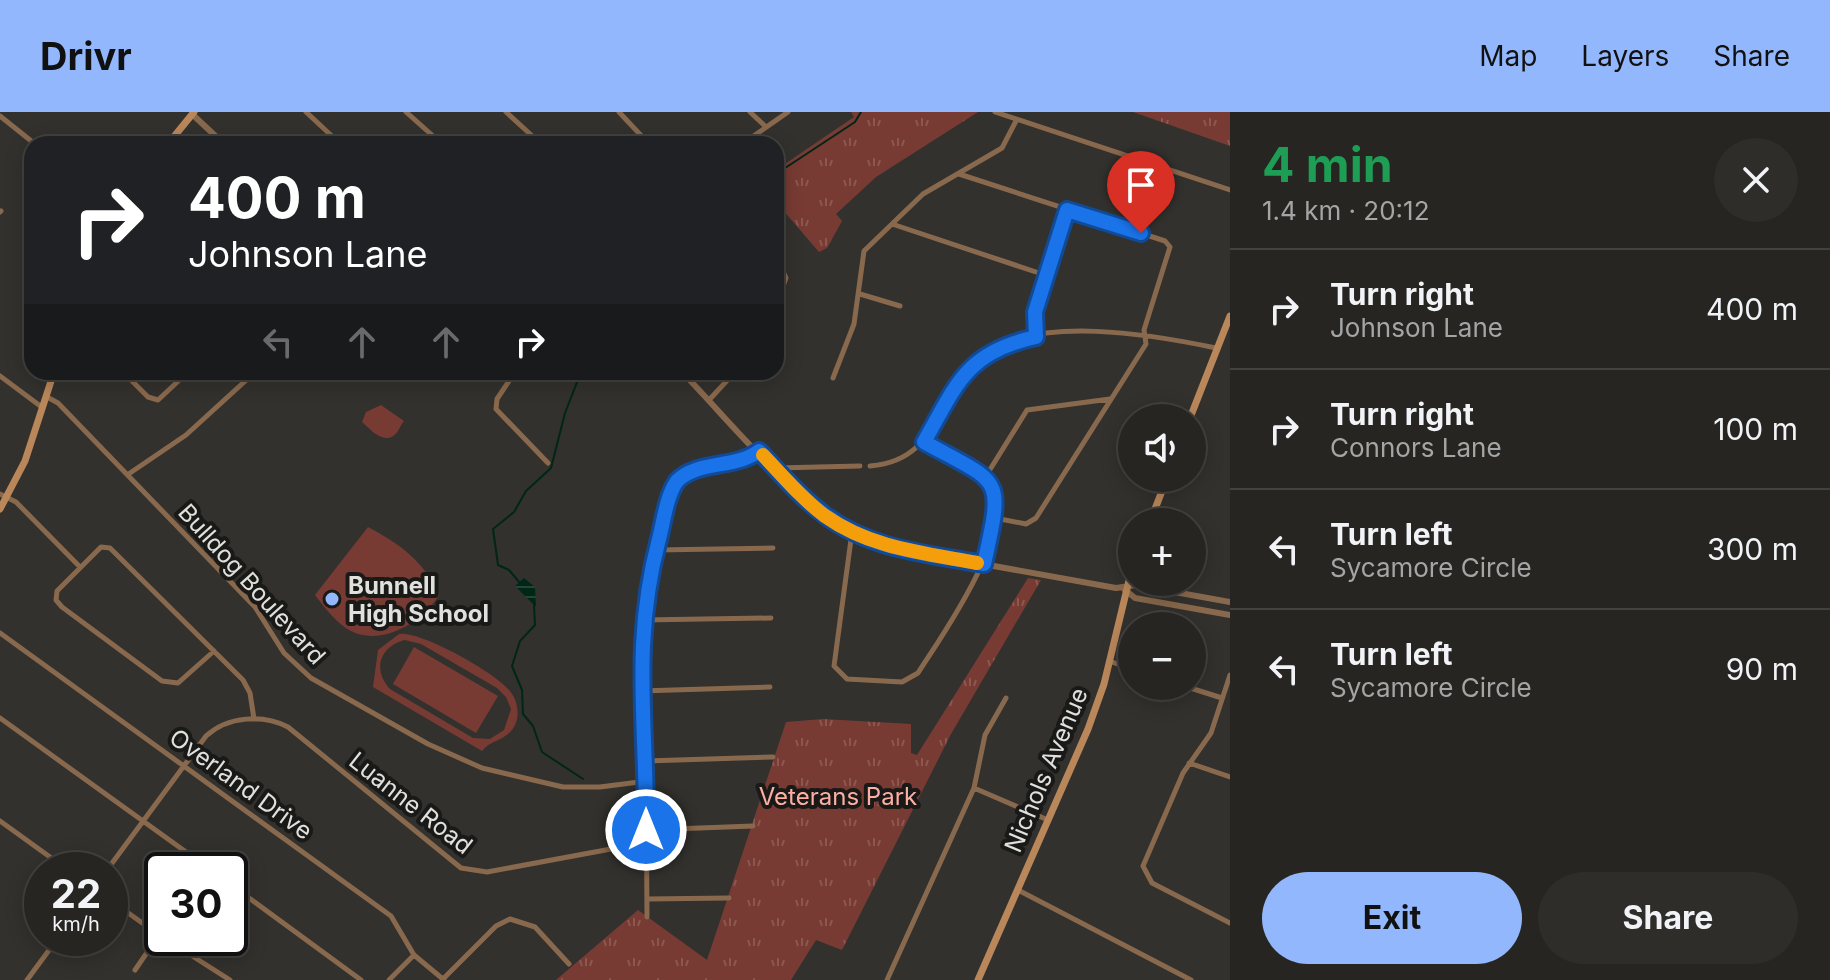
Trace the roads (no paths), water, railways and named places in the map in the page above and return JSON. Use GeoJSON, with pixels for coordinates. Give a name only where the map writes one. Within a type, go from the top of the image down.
{"type":"FeatureCollection","features":[{"type":"Feature","properties":{"kind":"main road"},"geometry":{"type":"LineString","coordinates":[[174,136],[193,113]]}},
{"type":"Feature","properties":{"kind":"main road"},"geometry":{"type":"LineString","coordinates":[[1195,404],[1230,316]]}},
{"type":"Feature","properties":{"kind":"main road"},"geometry":{"type":"LineString","coordinates":[[0,509],[4,495],[25,461],[52,380]]}},
{"type":"Feature","properties":{"kind":"main road","name":"Nichols Avenue"},"geometry":{"type":"LineString","coordinates":[[978,980],[1088,729],[1109,661],[1123,596]]}},
{"type":"Feature","properties":{"kind":"street"},"geometry":{"type":"LineString","coordinates":[[306,112],[332,136]]}},
{"type":"Feature","properties":{"kind":"street"},"geometry":{"type":"LineString","coordinates":[[406,112],[433,136]]}},
{"type":"Feature","properties":{"kind":"street"},"geometry":{"type":"LineString","coordinates":[[506,112],[532,136]]}},
{"type":"Feature","properties":{"kind":"street"},"geometry":{"type":"LineString","coordinates":[[619,112],[642,136]]}},
{"type":"Feature","properties":{"kind":"street"},"geometry":{"type":"LineString","coordinates":[[750,112],[766,127]]}},
{"type":"Feature","properties":{"kind":"street"},"geometry":{"type":"LineString","coordinates":[[753,136],[788,112]]}},
{"type":"Feature","properties":{"kind":"street"},"geometry":{"type":"LineString","coordinates":[[995,112],[1230,190]]}},
{"type":"Feature","properties":{"kind":"street"},"geometry":{"type":"LineString","coordinates":[[193,113],[216,136]]}},
{"type":"Feature","properties":{"kind":"street"},"geometry":{"type":"LineString","coordinates":[[0,116],[25,136]]}},
{"type":"Feature","properties":{"kind":"street"},"geometry":{"type":"LineString","coordinates":[[833,378],[852,331],[860,294],[861,257],[923,194],[1002,148],[1016,121]]}},
{"type":"Feature","properties":{"kind":"street"},"geometry":{"type":"LineString","coordinates":[[959,174],[1168,243],[1169,251],[1144,330],[1146,344],[1034,522],[1026,524],[995,518]]}},
{"type":"Feature","properties":{"kind":"street"},"geometry":{"type":"LineString","coordinates":[[1036,337],[1035,312],[1067,210]]}},
{"type":"Feature","properties":{"kind":"street"},"geometry":{"type":"LineString","coordinates":[[892,224],[1045,275]]}},
{"type":"Feature","properties":{"kind":"street"},"geometry":{"type":"LineString","coordinates":[[860,294],[900,306]]}},
{"type":"Feature","properties":{"kind":"street"},"geometry":{"type":"LineString","coordinates":[[870,466],[899,462],[924,442],[976,361],[1002,345],[1036,337],[1108,330],[1216,348]]}},
{"type":"Feature","properties":{"kind":"street"},"geometry":{"type":"LineString","coordinates":[[0,376],[43,408]]}},
{"type":"Feature","properties":{"kind":"street"},"geometry":{"type":"LineString","coordinates":[[131,380],[148,397],[158,400],[179,380]]}},
{"type":"Feature","properties":{"kind":"street"},"geometry":{"type":"LineString","coordinates":[[130,473],[186,435],[246,380]]}},
{"type":"Feature","properties":{"kind":"street"},"geometry":{"type":"LineString","coordinates":[[510,380],[497,399],[496,409],[548,463]]}},
{"type":"Feature","properties":{"kind":"street"},"geometry":{"type":"LineString","coordinates":[[690,380],[815,507],[852,532],[894,548],[1118,588]]}},
{"type":"Feature","properties":{"kind":"street"},"geometry":{"type":"LineString","coordinates":[[709,400],[728,380]]}},
{"type":"Feature","properties":{"kind":"street","name":"Bulldog Boulevard"},"geometry":{"type":"LineString","coordinates":[[47,397],[58,403],[130,473],[255,607],[274,639],[296,666],[320,684],[442,751],[496,772],[538,783],[581,788],[647,781]]}},
{"type":"Feature","properties":{"kind":"street"},"geometry":{"type":"LineString","coordinates":[[986,476],[1027,410],[1111,399]]}},
{"type":"Feature","properties":{"kind":"street"},"geometry":{"type":"LineString","coordinates":[[852,532],[834,657],[837,673],[847,679],[902,682],[914,677],[984,564],[995,518],[996,495],[986,476],[924,442]]}},
{"type":"Feature","properties":{"kind":"street"},"geometry":{"type":"LineString","coordinates":[[647,917],[647,781],[640,691],[642,620],[656,550],[671,494],[680,478],[742,461],[759,451]]}},
{"type":"Feature","properties":{"kind":"street"},"geometry":{"type":"LineString","coordinates":[[776,468],[860,466]]}},
{"type":"Feature","properties":{"kind":"street"},"geometry":{"type":"LineString","coordinates":[[4,495],[80,567]]}},
{"type":"Feature","properties":{"kind":"street"},"geometry":{"type":"LineString","coordinates":[[120,852],[202,742],[220,725],[254,719],[247,686],[214,651],[110,548],[101,547],[58,588],[58,602],[162,681],[171,684],[184,680],[214,651]]}},
{"type":"Feature","properties":{"kind":"street"},"geometry":{"type":"LineString","coordinates":[[656,550],[773,548]]}},
{"type":"Feature","properties":{"kind":"street"},"geometry":{"type":"LineString","coordinates":[[1133,596],[1230,615]]}},
{"type":"Feature","properties":{"kind":"street"},"geometry":{"type":"LineString","coordinates":[[1190,608],[1193,596]]}},
{"type":"Feature","properties":{"kind":"street"},"geometry":{"type":"LineString","coordinates":[[1202,596],[1230,602]]}},
{"type":"Feature","properties":{"kind":"street"},"geometry":{"type":"LineString","coordinates":[[642,620],[771,618]]}},
{"type":"Feature","properties":{"kind":"street","name":"Overland Drive"},"geometry":{"type":"LineString","coordinates":[[0,633],[391,916],[414,955],[444,980]]}},
{"type":"Feature","properties":{"kind":"street"},"geometry":{"type":"LineString","coordinates":[[1109,661],[1118,664]]}},
{"type":"Feature","properties":{"kind":"street"},"geometry":{"type":"LineString","coordinates":[[1230,675],[1211,733],[1189,763],[1145,860],[1144,873],[1152,883],[1230,923]]}},
{"type":"Feature","properties":{"kind":"street"},"geometry":{"type":"LineString","coordinates":[[640,691],[770,687]]}},
{"type":"Feature","properties":{"kind":"street"},"geometry":{"type":"LineString","coordinates":[[1206,693],[1222,698]]}},
{"type":"Feature","properties":{"kind":"street"},"geometry":{"type":"LineString","coordinates":[[887,980],[974,788],[985,735],[1006,698]]}},
{"type":"Feature","properties":{"kind":"street"},"geometry":{"type":"LineString","coordinates":[[0,718],[186,852]]}},
{"type":"Feature","properties":{"kind":"street","name":"Luanne Road"},"geometry":{"type":"LineString","coordinates":[[254,719],[271,720],[288,727],[461,868],[487,872],[611,849],[646,856]]}},
{"type":"Feature","properties":{"kind":"street"},"geometry":{"type":"LineString","coordinates":[[646,761],[773,757]]}},
{"type":"Feature","properties":{"kind":"street"},"geometry":{"type":"LineString","coordinates":[[1189,763],[1230,777]]}},
{"type":"Feature","properties":{"kind":"street"},"geometry":{"type":"LineString","coordinates":[[974,788],[1048,820]]}},
{"type":"Feature","properties":{"kind":"street"},"geometry":{"type":"LineString","coordinates":[[0,821],[43,852]]}},
{"type":"Feature","properties":{"kind":"street"},"geometry":{"type":"LineString","coordinates":[[646,830],[753,826]]}},
{"type":"Feature","properties":{"kind":"street"},"geometry":{"type":"LineString","coordinates":[[1018,890],[1191,980]]}},
{"type":"Feature","properties":{"kind":"street"},"geometry":{"type":"LineString","coordinates":[[248,897],[361,980]]}},
{"type":"Feature","properties":{"kind":"street"},"geometry":{"type":"LineString","coordinates":[[647,899],[729,898]]}},
{"type":"Feature","properties":{"kind":"street"},"geometry":{"type":"LineString","coordinates":[[444,980],[496,926],[510,919],[535,927],[569,964]]}},
{"type":"Feature","properties":{"kind":"street"},"geometry":{"type":"LineString","coordinates":[[389,980],[414,955]]}},
{"type":"Feature","properties":{"kind":"street"},"geometry":{"type":"LineString","coordinates":[[27,980],[45,956]]}},
{"type":"Feature","properties":{"kind":"street"},"geometry":{"type":"LineString","coordinates":[[135,970],[146,956]]}},
{"type":"Feature","properties":{"kind":"street"},"geometry":{"type":"LineString","coordinates":[[193,956],[230,980]]}},
{"type":"Feature","properties":{"kind":"waterway"},"geometry":{"type":"LineString","coordinates":[[784,169],[855,122],[861,112]]}},
{"type":"Feature","properties":{"kind":"waterway"},"geometry":{"type":"LineString","coordinates":[[520,583],[509,570],[498,565],[493,529],[514,512],[526,491],[551,468],[565,413],[578,380]]}},
{"type":"Feature","properties":{"kind":"waterway"},"geometry":{"type":"LineString","coordinates":[[534,605],[535,625],[520,641],[512,666],[522,690],[523,714],[533,726],[542,752],[583,779]]}},
{"type":"Feature","properties":{"kind":"place","name":"Bunnell High School"},"geometry":{"type":"Point","coordinates":[332,599]}},
{"type":"Feature","properties":{"kind":"park label","name":"Veterans Park"},"geometry":{"type":"Point","coordinates":[838,796]}}]}
